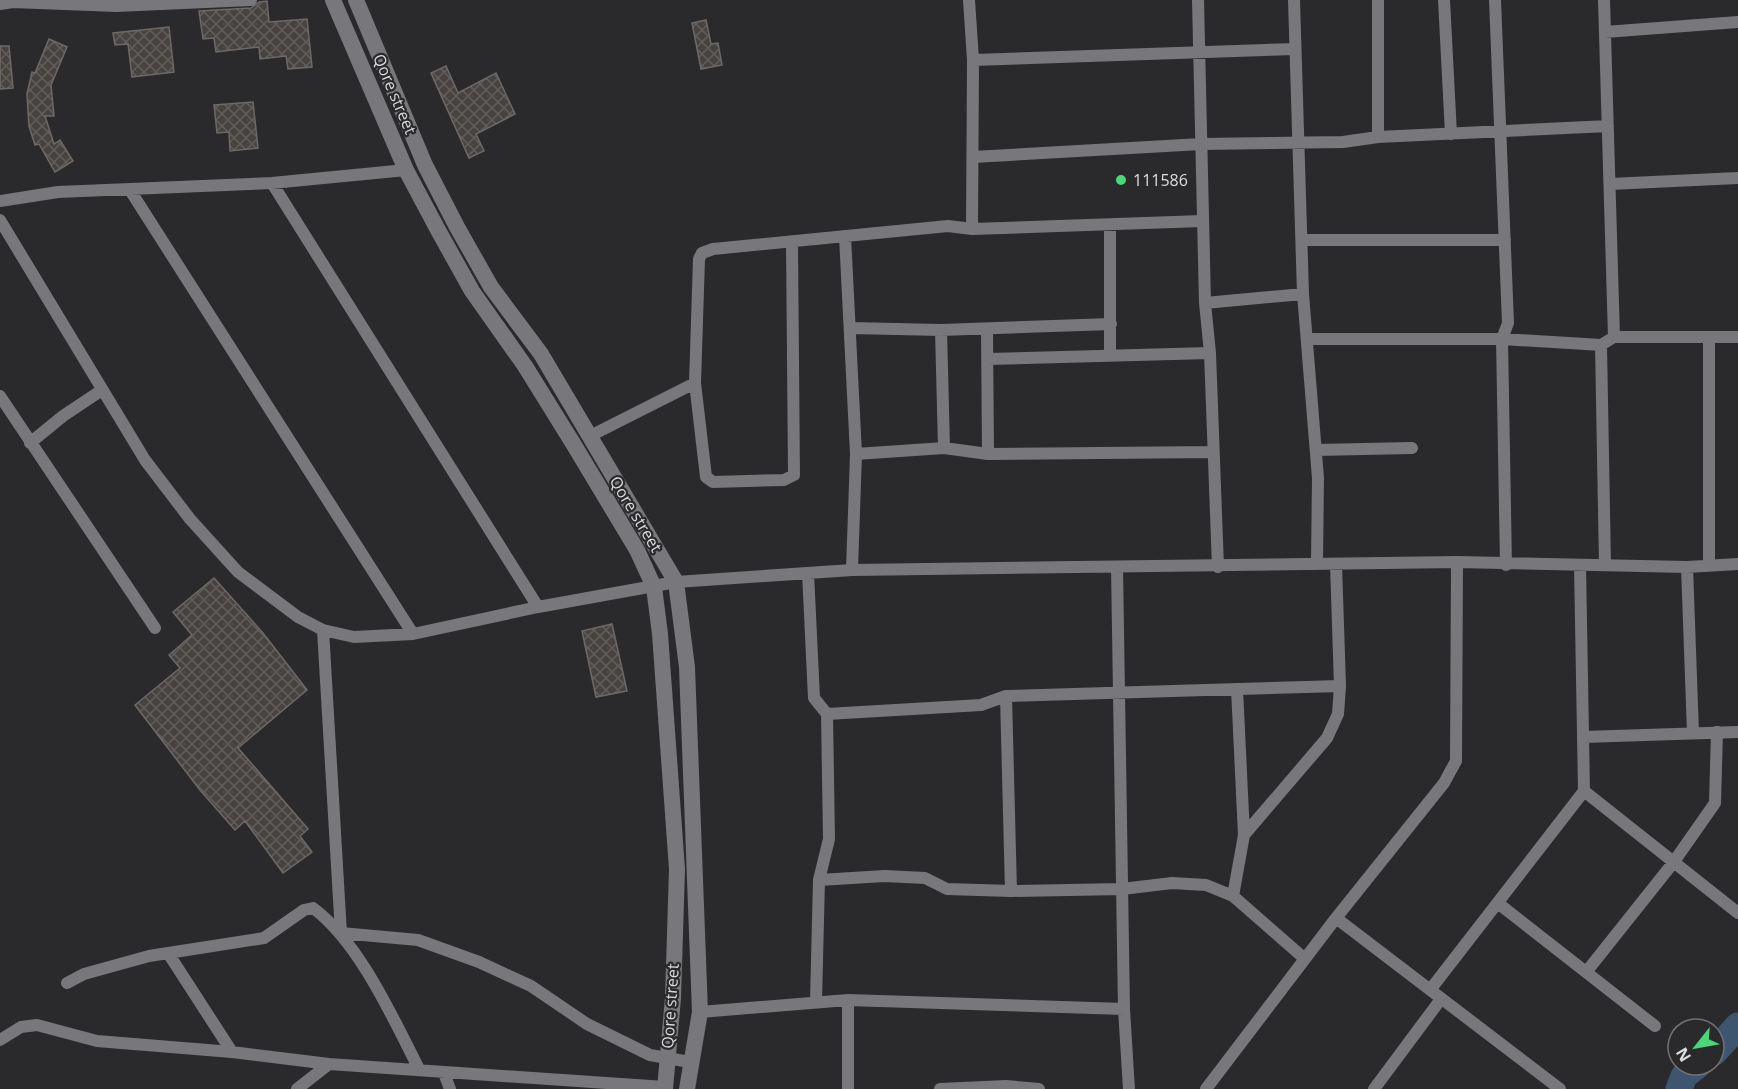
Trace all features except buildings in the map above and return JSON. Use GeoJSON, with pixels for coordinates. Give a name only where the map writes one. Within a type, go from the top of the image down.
{"type":"FeatureCollection","features":[{"type":"Feature","properties":{"kind":"street"},"geometry":{"type":"LineString","coordinates":[[8,2],[116,3],[251,0]]}},
{"type":"Feature","properties":{"kind":"street","name":"Qore street"},"geometry":{"type":"LineString","coordinates":[[333,0],[406,170],[472,291],[525,366],[574,445],[637,550],[654,587],[660,634],[676,869],[673,998],[665,1088]]}},
{"type":"Feature","properties":{"kind":"street","name":"Qore street"},"geometry":{"type":"LineString","coordinates":[[356,0],[425,165],[456,227],[491,287],[541,354],[676,582],[687,667],[700,1012],[687,1089]]}},
{"type":"Feature","properties":{"kind":"street"},"geometry":{"type":"LineString","coordinates":[[969,0],[973,60],[972,229]]}},
{"type":"Feature","properties":{"kind":"street"},"geometry":{"type":"LineString","coordinates":[[1198,0],[1202,221],[1205,303],[1210,353],[1218,567]]}},
{"type":"Feature","properties":{"kind":"street"},"geometry":{"type":"LineString","coordinates":[[1294,0],[1304,294],[1316,450],[1317,563]]}},
{"type":"Feature","properties":{"kind":"street"},"geometry":{"type":"LineString","coordinates":[[1378,0],[1378,137]]}},
{"type":"Feature","properties":{"kind":"street"},"geometry":{"type":"LineString","coordinates":[[1443,0],[1451,134]]}},
{"type":"Feature","properties":{"kind":"street"},"geometry":{"type":"LineString","coordinates":[[1495,0],[1508,323],[1502,339],[1506,565]]}},
{"type":"Feature","properties":{"kind":"street"},"geometry":{"type":"LineString","coordinates":[[1604,0],[1614,337]]}},
{"type":"Feature","properties":{"kind":"street"},"geometry":{"type":"LineString","coordinates":[[1605,32],[1738,22]]}},
{"type":"Feature","properties":{"kind":"street"},"geometry":{"type":"LineString","coordinates":[[973,60],[1294,49]]}},
{"type":"Feature","properties":{"kind":"street"},"geometry":{"type":"LineString","coordinates":[[973,157],[1201,144],[1343,142],[1378,137],[1608,126]]}},
{"type":"Feature","properties":{"kind":"street"},"geometry":{"type":"LineString","coordinates":[[0,201],[58,192],[272,183],[406,170]]}},
{"type":"Feature","properties":{"kind":"street"},"geometry":{"type":"LineString","coordinates":[[1610,184],[1738,178]]}},
{"type":"Feature","properties":{"kind":"street"},"geometry":{"type":"LineString","coordinates":[[272,183],[538,607]]}},
{"type":"Feature","properties":{"kind":"street"},"geometry":{"type":"LineString","coordinates":[[130,190],[413,634]]}},
{"type":"Feature","properties":{"kind":"street"},"geometry":{"type":"LineString","coordinates":[[0,220],[145,460],[198,528],[238,572],[298,617],[323,630],[354,637],[413,634],[538,607],[676,582],[852,570],[1218,567],[1317,563],[1457,562],[1506,565],[1687,567],[1738,564]]}},
{"type":"Feature","properties":{"kind":"street"},"geometry":{"type":"LineString","coordinates":[[792,243],[794,475],[784,480],[713,482],[706,477],[695,383],[699,259],[702,253],[713,249],[948,226],[972,229],[1202,221]]}},
{"type":"Feature","properties":{"kind":"street"},"geometry":{"type":"LineString","coordinates":[[1110,226],[1110,355]]}},
{"type":"Feature","properties":{"kind":"street"},"geometry":{"type":"LineString","coordinates":[[845,237],[856,454],[852,570]]}},
{"type":"Feature","properties":{"kind":"street"},"geometry":{"type":"LineString","coordinates":[[1302,240],[1505,240]]}},
{"type":"Feature","properties":{"kind":"street"},"geometry":{"type":"LineString","coordinates":[[1205,303],[1304,294]]}},
{"type":"Feature","properties":{"kind":"street"},"geometry":{"type":"LineString","coordinates":[[851,328],[987,330],[1111,324]]}},
{"type":"Feature","properties":{"kind":"street"},"geometry":{"type":"LineString","coordinates":[[940,330],[944,448]]}},
{"type":"Feature","properties":{"kind":"street"},"geometry":{"type":"LineString","coordinates":[[987,330],[988,454]]}},
{"type":"Feature","properties":{"kind":"street"},"geometry":{"type":"LineString","coordinates":[[1308,339],[1502,339],[1601,345],[1614,337],[1738,337]]}},
{"type":"Feature","properties":{"kind":"street"},"geometry":{"type":"LineString","coordinates":[[1709,337],[1709,565]]}},
{"type":"Feature","properties":{"kind":"street"},"geometry":{"type":"LineString","coordinates":[[1601,345],[1605,565]]}},
{"type":"Feature","properties":{"kind":"street"},"geometry":{"type":"LineString","coordinates":[[988,359],[1210,353]]}},
{"type":"Feature","properties":{"kind":"street"},"geometry":{"type":"LineString","coordinates":[[590,436],[695,383]]}},
{"type":"Feature","properties":{"kind":"street"},"geometry":{"type":"LineString","coordinates":[[30,443],[63,416],[102,390]]}},
{"type":"Feature","properties":{"kind":"street"},"geometry":{"type":"LineString","coordinates":[[0,396],[155,628]]}},
{"type":"Feature","properties":{"kind":"street"},"geometry":{"type":"LineString","coordinates":[[856,454],[944,448],[988,454],[1213,452]]}},
{"type":"Feature","properties":{"kind":"street"},"geometry":{"type":"LineString","coordinates":[[1316,450],[1412,448]]}},
{"type":"Feature","properties":{"kind":"street"},"geometry":{"type":"LineString","coordinates":[[1206,1089],[1336,918],[1444,783],[1456,760],[1457,562]]}},
{"type":"Feature","properties":{"kind":"street"},"geometry":{"type":"LineString","coordinates":[[1245,835],[1327,738],[1338,714],[1340,686],[1336,564]]}},
{"type":"Feature","properties":{"kind":"street"},"geometry":{"type":"LineString","coordinates":[[1430,990],[1499,904],[1584,791],[1580,565]]}},
{"type":"Feature","properties":{"kind":"street"},"geometry":{"type":"LineString","coordinates":[[1117,567],[1124,1009],[1129,1089]]}},
{"type":"Feature","properties":{"kind":"street"},"geometry":{"type":"LineString","coordinates":[[1687,567],[1693,733]]}},
{"type":"Feature","properties":{"kind":"street"},"geometry":{"type":"LineString","coordinates":[[808,573],[814,698],[827,714],[828,839],[819,880],[816,1001]]}},
{"type":"Feature","properties":{"kind":"street"},"geometry":{"type":"LineString","coordinates":[[323,630],[341,933]]}},
{"type":"Feature","properties":{"kind":"street"},"geometry":{"type":"LineString","coordinates":[[827,714],[981,705],[1006,696],[1340,686]]}},
{"type":"Feature","properties":{"kind":"street"},"geometry":{"type":"LineString","coordinates":[[1233,896],[1245,835],[1238,689]]}},
{"type":"Feature","properties":{"kind":"street"},"geometry":{"type":"LineString","coordinates":[[1006,696],[1011,891]]}},
{"type":"Feature","properties":{"kind":"street"},"geometry":{"type":"LineString","coordinates":[[1587,971],[1673,863],[1715,803],[1717,732]]}},
{"type":"Feature","properties":{"kind":"street"},"geometry":{"type":"LineString","coordinates":[[1583,737],[1738,732]]}},
{"type":"Feature","properties":{"kind":"street"},"geometry":{"type":"LineString","coordinates":[[1584,791],[1738,914]]}},
{"type":"Feature","properties":{"kind":"street"},"geometry":{"type":"LineString","coordinates":[[819,880],[885,876],[915,877],[925,878],[947,889],[1011,891],[1122,889],[1172,883],[1206,885],[1233,896],[1305,959]]}},
{"type":"Feature","properties":{"kind":"street"},"geometry":{"type":"LineString","coordinates":[[1499,904],[1655,1026]]}},
{"type":"Feature","properties":{"kind":"street"},"geometry":{"type":"LineString","coordinates":[[67,983],[84,974],[149,956],[264,938],[304,910],[313,908],[341,933],[389,1011],[419,1069]]}},
{"type":"Feature","properties":{"kind":"street"},"geometry":{"type":"LineString","coordinates":[[1336,918],[1560,1089]]}},
{"type":"Feature","properties":{"kind":"street"},"geometry":{"type":"LineString","coordinates":[[341,933],[418,940],[479,962],[531,986],[587,1024],[650,1055],[690,1062]]}},
{"type":"Feature","properties":{"kind":"street"},"geometry":{"type":"LineString","coordinates":[[168,953],[232,1052]]}},
{"type":"Feature","properties":{"kind":"street"},"geometry":{"type":"LineString","coordinates":[[1374,1089],[1441,999]]}},
{"type":"Feature","properties":{"kind":"street"},"geometry":{"type":"LineString","coordinates":[[700,1012],[848,1000],[1124,1009]]}},
{"type":"Feature","properties":{"kind":"street"},"geometry":{"type":"LineString","coordinates":[[848,1000],[848,1089]]}},
{"type":"Feature","properties":{"kind":"street"},"geometry":{"type":"LineString","coordinates":[[0,1040],[21,1027],[37,1025],[97,1041],[232,1052],[329,1064],[665,1088]]}},
{"type":"Feature","properties":{"kind":"street"},"geometry":{"type":"LineString","coordinates":[[297,1089],[329,1064]]}},
{"type":"Feature","properties":{"kind":"street"},"geometry":{"type":"LineString","coordinates":[[444,1072],[450,1089]]}},
{"type":"Feature","properties":{"kind":"street"},"geometry":{"type":"LineString","coordinates":[[940,1089],[1006,1086],[1039,1089]]}},
{"type":"Feature","properties":{"kind":"waterway"},"geometry":{"type":"LineString","coordinates":[[1726,1039],[1738,1026]]}},
{"type":"Feature","properties":{"kind":"waterway"},"geometry":{"type":"LineString","coordinates":[[1679,1089],[1684,1077]]}},
{"type":"Feature","properties":{"kind":"place","name":"111586"},"geometry":{"type":"Point","coordinates":[1121,180]}}]}
